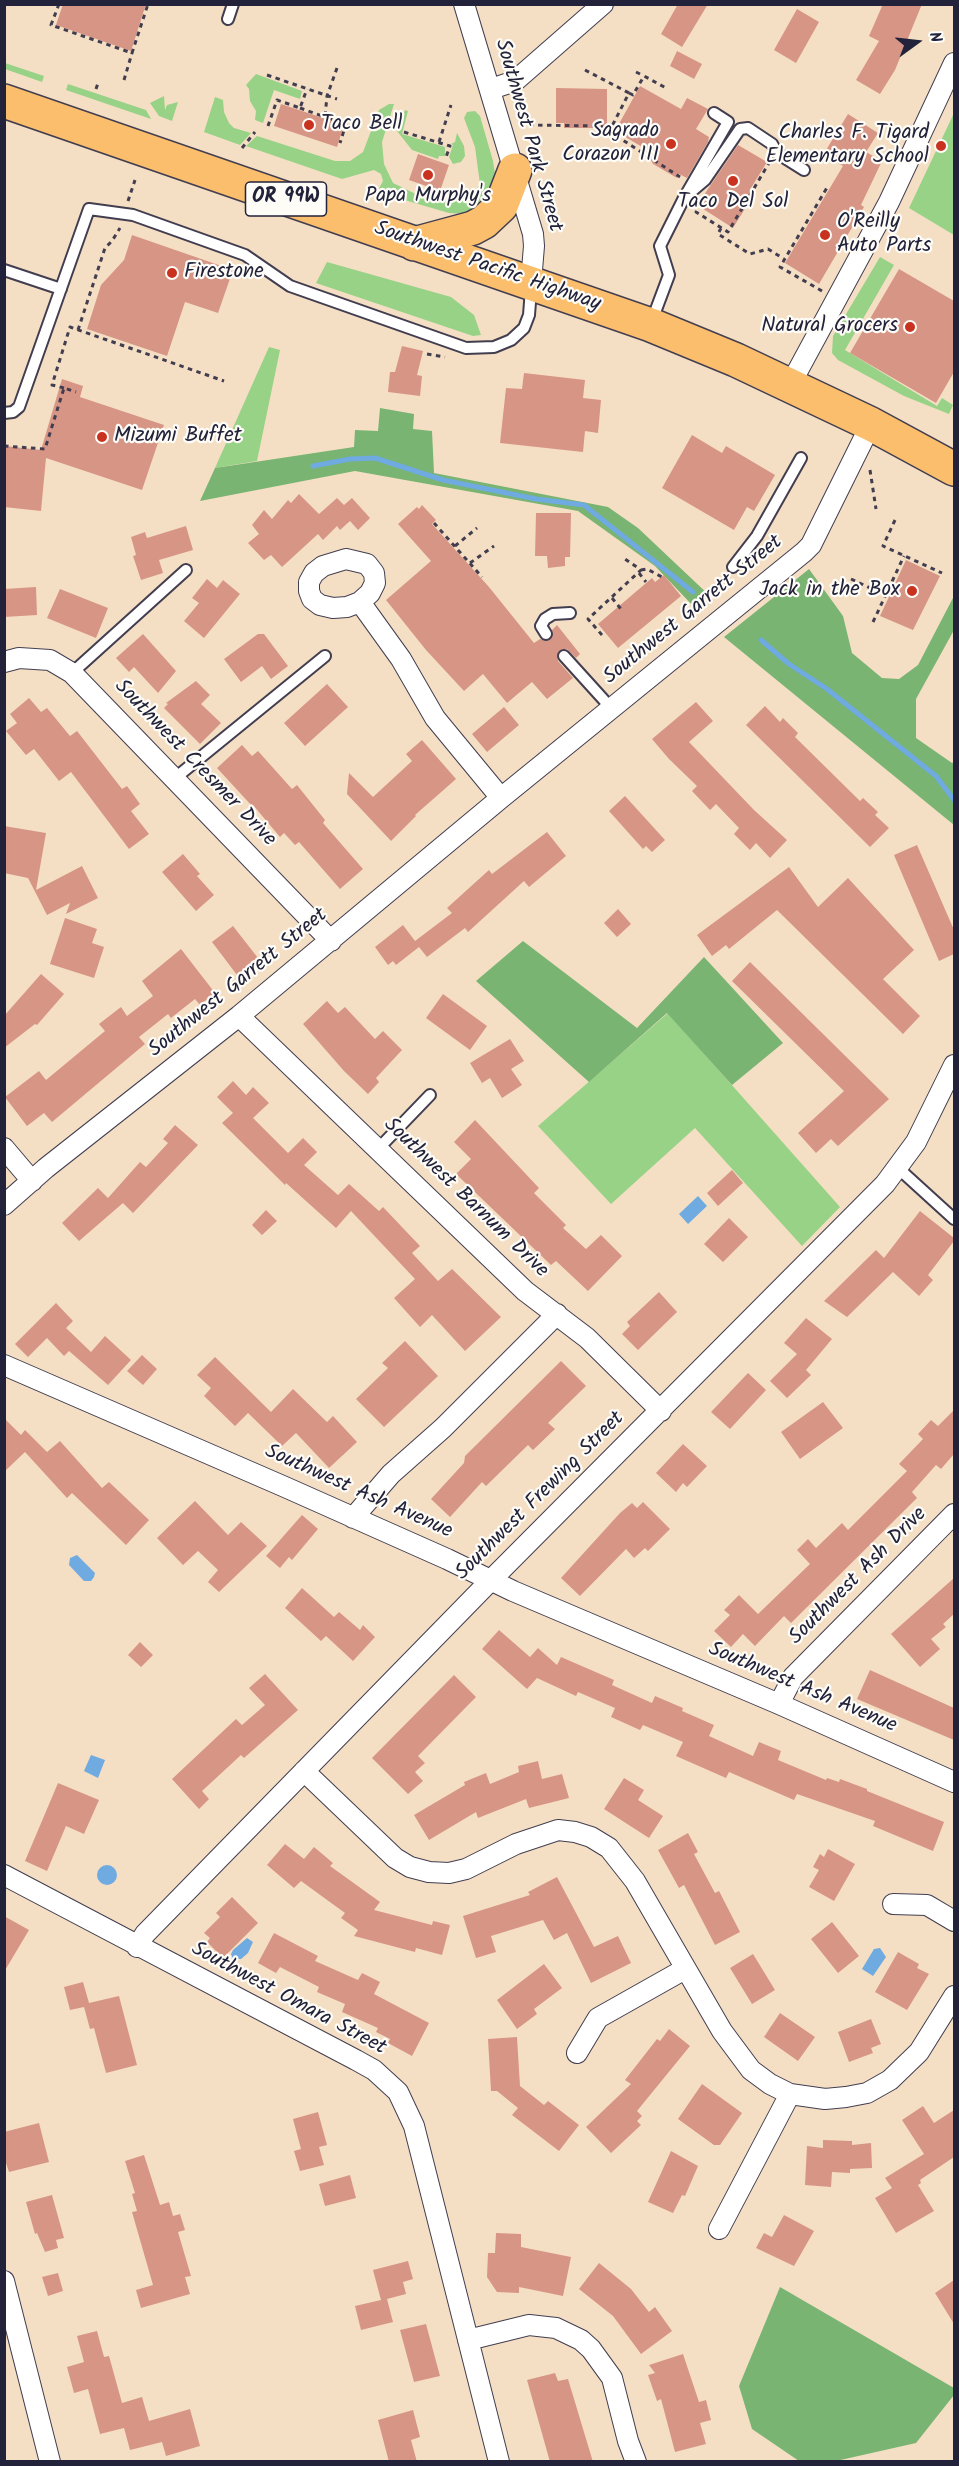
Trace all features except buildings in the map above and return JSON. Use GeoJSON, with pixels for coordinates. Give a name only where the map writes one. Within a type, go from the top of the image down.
{"type":"FeatureCollection","features":[{"type":"Feature","properties":{"kind":"highway","name":"Southwest Pacific Highway"},"geometry":{"type":"LineString","coordinates":[[4,101],[651,325],[790,385],[871,424],[954,469]]}},
{"type":"Feature","properties":{"kind":"highway"},"geometry":{"type":"LineString","coordinates":[[414,244],[473,228],[484,222],[501,206],[515,170]]}},
{"type":"Feature","properties":{"kind":"street","name":"Southwest Park Street"},"geometry":{"type":"LineString","coordinates":[[465,4],[534,240],[531,282]]}},
{"type":"Feature","properties":{"kind":"street"},"geometry":{"type":"LineString","coordinates":[[491,89],[516,81],[603,4]]}},
{"type":"Feature","properties":{"kind":"street"},"geometry":{"type":"LineString","coordinates":[[790,385],[889,202],[954,63]]}},
{"type":"Feature","properties":{"kind":"street","name":"Southwest Garrett Street"},"geometry":{"type":"LineString","coordinates":[[4,1205],[331,941],[501,798],[804,552],[811,544],[871,424]]}},
{"type":"Feature","properties":{"kind":"street"},"geometry":{"type":"LineString","coordinates":[[360,602],[401,659],[435,718],[501,798]]}},
{"type":"Feature","properties":{"kind":"street","name":"Southwest Cresmer Drive"},"geometry":{"type":"LineString","coordinates":[[4,662],[19,658],[50,660],[72,673],[331,941]]}},
{"type":"Feature","properties":{"kind":"street","name":"Southwest Barnum Drive"},"geometry":{"type":"LineString","coordinates":[[239,1016],[525,1291],[587,1338],[661,1411]]}},
{"type":"Feature","properties":{"kind":"street","name":"Southwest Frewing Street"},"geometry":{"type":"LineString","coordinates":[[137,1947],[145,1934],[491,1580],[871,1199],[898,1168],[922,1132],[954,1065]]}},
{"type":"Feature","properties":{"kind":"street"},"geometry":{"type":"LineString","coordinates":[[4,1148],[32,1181]]}},
{"type":"Feature","properties":{"kind":"street"},"geometry":{"type":"LineString","coordinates":[[353,1518],[391,1474],[443,1428],[557,1314]]}},
{"type":"Feature","properties":{"kind":"street","name":"Southwest Ash Avenue"},"geometry":{"type":"LineString","coordinates":[[4,1365],[513,1591],[779,1704],[954,1782]]}},
{"type":"Feature","properties":{"kind":"street","name":"Southwest Ash Drive"},"geometry":{"type":"LineString","coordinates":[[779,1704],[793,1677],[954,1514]]}},
{"type":"Feature","properties":{"kind":"street"},"geometry":{"type":"LineString","coordinates":[[304,1771],[395,1858],[410,1867],[429,1872],[449,1873],[466,1869],[516,1844],[558,1830],[591,1837],[609,1848],[635,1881],[722,2031],[751,2070],[770,2084],[790,2094],[825,2099],[846,2097],[867,2093],[890,2080],[919,2052],[954,1996]]}},
{"type":"Feature","properties":{"kind":"street","name":"Southwest Omara Street"},"geometry":{"type":"LineString","coordinates":[[4,1875],[137,1947],[356,2060],[374,2070],[398,2092],[414,2126],[499,2462]]}},
{"type":"Feature","properties":{"kind":"street"},"geometry":{"type":"LineString","coordinates":[[893,1904],[927,1905],[954,1921]]}},
{"type":"Feature","properties":{"kind":"street"},"geometry":{"type":"LineString","coordinates":[[577,2053],[598,2018],[686,1969]]}},
{"type":"Feature","properties":{"kind":"street"},"geometry":{"type":"LineString","coordinates":[[719,2229],[790,2094]]}},
{"type":"Feature","properties":{"kind":"street"},"geometry":{"type":"LineString","coordinates":[[4,2281],[50,2462]]}},
{"type":"Feature","properties":{"kind":"street"},"geometry":{"type":"LineString","coordinates":[[468,2340],[530,2325],[556,2328],[581,2340],[591,2349],[612,2378],[636,2462]]}},
{"type":"Feature","properties":{"kind":"lane"},"geometry":{"type":"LineString","coordinates":[[228,19],[233,4]]}},
{"type":"Feature","properties":{"kind":"lane"},"geometry":{"type":"LineString","coordinates":[[714,113],[728,122],[737,122],[748,128],[772,144],[777,153],[804,170]]}},
{"type":"Feature","properties":{"kind":"lane"},"geometry":{"type":"LineString","coordinates":[[651,325],[669,275],[660,246],[728,122]]}},
{"type":"Feature","properties":{"kind":"lane"},"geometry":{"type":"LineString","coordinates":[[683,201],[705,180],[740,129],[748,128]]}},
{"type":"Feature","properties":{"kind":"lane"},"geometry":{"type":"LineString","coordinates":[[4,413],[13,412],[19,407],[90,209],[124,214],[245,255],[290,286],[466,348],[494,347],[511,340],[524,328],[529,315],[531,282]]}},
{"type":"Feature","properties":{"kind":"lane"},"geometry":{"type":"LineString","coordinates":[[4,270],[61,289]]}},
{"type":"Feature","properties":{"kind":"lane"},"geometry":{"type":"LineString","coordinates":[[733,567],[757,536],[801,458]]}},
{"type":"Feature","properties":{"kind":"lane"},"geometry":{"type":"LineString","coordinates":[[72,673],[186,570]]}},
{"type":"Feature","properties":{"kind":"lane"},"geometry":{"type":"LineString","coordinates":[[546,634],[541,626],[545,619],[553,614],[570,613]]}},
{"type":"Feature","properties":{"kind":"lane"},"geometry":{"type":"LineString","coordinates":[[174,779],[325,656]]}},
{"type":"Feature","properties":{"kind":"lane"},"geometry":{"type":"LineString","coordinates":[[564,656],[612,709]]}},
{"type":"Feature","properties":{"kind":"lane"},"geometry":{"type":"LineString","coordinates":[[378,1149],[430,1095]]}},
{"type":"Feature","properties":{"kind":"lane"},"geometry":{"type":"LineString","coordinates":[[898,1168],[954,1219]]}},
{"type":"Feature","properties":{"kind":"path"},"geometry":{"type":"LineString","coordinates":[[58,4],[51,25],[132,53]]}},
{"type":"Feature","properties":{"kind":"path"},"geometry":{"type":"LineString","coordinates":[[124,80],[148,4]]}},
{"type":"Feature","properties":{"kind":"path"},"geometry":{"type":"LineString","coordinates":[[325,117],[327,96],[337,68]]}},
{"type":"Feature","properties":{"kind":"path"},"geometry":{"type":"LineString","coordinates":[[585,70],[633,95],[644,76]]}},
{"type":"Feature","properties":{"kind":"path"},"geometry":{"type":"LineString","coordinates":[[636,72],[666,88]]}},
{"type":"Feature","properties":{"kind":"path"},"geometry":{"type":"LineString","coordinates":[[267,75],[337,99]]}},
{"type":"Feature","properties":{"kind":"path"},"geometry":{"type":"LineString","coordinates":[[96,89],[98,83]]}},
{"type":"Feature","properties":{"kind":"path"},"geometry":{"type":"LineString","coordinates":[[300,108],[307,89]]}},
{"type":"Feature","properties":{"kind":"path"},"geometry":{"type":"LineString","coordinates":[[609,132],[629,93]]}},
{"type":"Feature","properties":{"kind":"path"},"geometry":{"type":"LineString","coordinates":[[268,126],[277,100],[346,124],[340,143]]}},
{"type":"Feature","properties":{"kind":"path"},"geometry":{"type":"LineString","coordinates":[[439,142],[451,105]]}},
{"type":"Feature","properties":{"kind":"path"},"geometry":{"type":"LineString","coordinates":[[529,125],[601,126],[684,179],[674,199],[683,201]]}},
{"type":"Feature","properties":{"kind":"path"},"geometry":{"type":"LineString","coordinates":[[242,148],[255,132]]}},
{"type":"Feature","properties":{"kind":"path"},"geometry":{"type":"LineString","coordinates":[[404,132],[450,146],[445,160]]}},
{"type":"Feature","properties":{"kind":"path"},"geometry":{"type":"LineString","coordinates":[[706,194],[696,212],[728,232],[768,163],[774,166]]}},
{"type":"Feature","properties":{"kind":"path"},"geometry":{"type":"LineString","coordinates":[[78,330],[105,248],[118,231],[135,180]]}},
{"type":"Feature","properties":{"kind":"path"},"geometry":{"type":"LineString","coordinates":[[828,186],[780,267],[836,300]]}},
{"type":"Feature","properties":{"kind":"path"},"geometry":{"type":"LineString","coordinates":[[722,228],[718,234],[750,254],[768,249],[784,259]]}},
{"type":"Feature","properties":{"kind":"path"},"geometry":{"type":"LineString","coordinates":[[76,392],[52,385],[70,327],[224,381]]}},
{"type":"Feature","properties":{"kind":"path"},"geometry":{"type":"LineString","coordinates":[[4,446],[45,449],[64,388]]}},
{"type":"Feature","properties":{"kind":"path"},"geometry":{"type":"LineString","coordinates":[[869,465],[876,509]]}},
{"type":"Feature","properties":{"kind":"path"},"geometry":{"type":"LineString","coordinates":[[895,520],[883,546],[942,573]]}},
{"type":"Feature","properties":{"kind":"path"},"geometry":{"type":"LineString","coordinates":[[434,523],[483,577]]}},
{"type":"Feature","properties":{"kind":"path"},"geometry":{"type":"LineString","coordinates":[[455,546],[477,528]]}},
{"type":"Feature","properties":{"kind":"path"},"geometry":{"type":"LineString","coordinates":[[470,563],[494,546]]}},
{"type":"Feature","properties":{"kind":"path"},"geometry":{"type":"LineString","coordinates":[[873,622],[904,556]]}},
{"type":"Feature","properties":{"kind":"path"},"geometry":{"type":"LineString","coordinates":[[622,557],[640,572],[646,582]]}},
{"type":"Feature","properties":{"kind":"path"},"geometry":{"type":"LineString","coordinates":[[602,635],[588,619],[640,572],[647,569],[662,576]]}},
{"type":"Feature","properties":{"kind":"path"},"geometry":{"type":"LineString","coordinates":[[851,579],[885,595]]}},
{"type":"Feature","properties":{"kind":"path"},"geometry":{"type":"LineString","coordinates":[[612,598],[621,609]]}},
{"type":"Feature","properties":{"kind":"green space"},"geometry":{"type":"Polygon","coordinates":[[[5,63],[44,76],[42,82],[5,69],[5,63]]]}},
{"type":"Feature","properties":{"kind":"green space"},"geometry":{"type":"Polygon","coordinates":[[[256,74],[302,91],[300,99],[274,90],[263,123],[255,120],[256,111],[250,101],[249,89],[246,85],[256,74]]]}},
{"type":"Feature","properties":{"kind":"green space"},"geometry":{"type":"Polygon","coordinates":[[[68,84],[146,110],[151,119],[66,90],[68,84]]]}},
{"type":"Feature","properties":{"kind":"green space"},"geometry":{"type":"Polygon","coordinates":[[[164,96],[165,110],[167,105],[178,102],[172,121],[159,116],[150,103],[164,96]]]}},
{"type":"Feature","properties":{"kind":"green space"},"geometry":{"type":"Polygon","coordinates":[[[215,97],[223,100],[224,112],[234,128],[251,133],[240,145],[204,132],[215,97]]]}},
{"type":"Feature","properties":{"kind":"green space"},"geometry":{"type":"Polygon","coordinates":[[[389,104],[394,104],[382,142],[384,164],[393,183],[422,197],[440,202],[464,200],[474,193],[480,184],[475,147],[464,118],[467,112],[475,111],[480,116],[496,180],[491,193],[479,208],[466,214],[449,213],[377,192],[383,181],[381,174],[374,170],[342,179],[246,146],[257,136],[335,161],[350,161],[363,152],[379,110],[389,104]]]}},
{"type":"Feature","properties":{"kind":"green space"},"geometry":{"type":"Polygon","coordinates":[[[405,110],[408,111],[402,134],[445,147],[445,156],[439,156],[438,159],[412,150],[397,131],[405,110]]]}},
{"type":"Feature","properties":{"kind":"green space","name":"Charles F. Tigard Elementary School"},"geometry":{"type":"Polygon","coordinates":[[[954,113],[954,235],[909,208],[954,113]]]}},
{"type":"Feature","properties":{"kind":"green space"},"geometry":{"type":"Polygon","coordinates":[[[457,133],[464,146],[465,156],[461,162],[453,164],[449,157],[453,145],[451,144],[455,142],[457,133]]]}},
{"type":"Feature","properties":{"kind":"green space"},"geometry":{"type":"Polygon","coordinates":[[[880,257],[894,265],[845,350],[937,406],[942,398],[953,405],[949,414],[904,396],[838,360],[832,353],[833,336],[880,257]]]}},
{"type":"Feature","properties":{"kind":"green space"},"geometry":{"type":"Polygon","coordinates":[[[327,262],[451,297],[474,315],[481,335],[473,336],[316,283],[327,262]]]}},
{"type":"Feature","properties":{"kind":"green space"},"geometry":{"type":"Polygon","coordinates":[[[269,347],[280,350],[257,461],[215,468],[269,347]]]}},
{"type":"Feature","properties":{"kind":"green space"},"geometry":{"type":"Polygon","coordinates":[[[380,408],[414,414],[413,429],[432,431],[434,473],[608,507],[638,528],[710,596],[695,608],[655,566],[578,511],[355,471],[200,501],[215,468],[354,447],[355,430],[378,431],[380,408]]]}},
{"type":"Feature","properties":{"kind":"green space"},"geometry":{"type":"Polygon","coordinates":[[[809,569],[843,616],[852,653],[882,678],[899,679],[918,665],[954,596],[954,630],[916,699],[916,738],[952,763],[954,762],[954,825],[724,637],[809,569]]]}},
{"type":"Feature","properties":{"kind":"green space"},"geometry":{"type":"Polygon","coordinates":[[[523,941],[637,1028],[704,957],[783,1043],[732,1085],[667,1013],[589,1082],[476,981],[523,941]]]}},
{"type":"Feature","properties":{"kind":"green space"},"geometry":{"type":"Polygon","coordinates":[[[668,1013],[840,1207],[802,1246],[695,1128],[611,1204],[538,1126],[668,1013]]]}},
{"type":"Feature","properties":{"kind":"green space"},"geometry":{"type":"Polygon","coordinates":[[[780,2287],[954,2388],[954,2395],[916,2443],[836,2461],[799,2461],[752,2429],[739,2386],[780,2287]]]}},
{"type":"Feature","properties":{"kind":"water"},"geometry":{"type":"Polygon","coordinates":[[[698,1196],[707,1206],[688,1224],[679,1214],[698,1196]]]}},
{"type":"Feature","properties":{"kind":"water"},"geometry":{"type":"Polygon","coordinates":[[[77,1555],[95,1573],[91,1581],[84,1581],[69,1565],[70,1558],[77,1555]]]}},
{"type":"Feature","properties":{"kind":"water"},"geometry":{"type":"Polygon","coordinates":[[[91,1755],[105,1760],[98,1778],[84,1771],[91,1755]]]}},
{"type":"Feature","properties":{"kind":"water"},"geometry":{"type":"Polygon","coordinates":[[[107,1865],[114,1868],[117,1875],[114,1882],[107,1885],[100,1882],[97,1875],[100,1868],[107,1865]]]}},
{"type":"Feature","properties":{"kind":"water"},"geometry":{"type":"Polygon","coordinates":[[[247,1938],[253,1942],[248,1953],[241,1959],[233,1959],[231,1954],[233,1950],[247,1938]]]}},
{"type":"Feature","properties":{"kind":"water"},"geometry":{"type":"Polygon","coordinates":[[[880,1948],[886,1957],[873,1976],[862,1969],[874,1949],[880,1948]]]}},
{"type":"Feature","properties":{"kind":"waterway"},"geometry":{"type":"LineString","coordinates":[[313,466],[350,459],[375,458],[443,480],[536,499],[584,505],[693,592]]}},
{"type":"Feature","properties":{"kind":"waterway"},"geometry":{"type":"LineString","coordinates":[[761,640],[789,664],[827,689],[936,776],[954,800]]}},
{"type":"Feature","properties":{"kind":"place","name":"Taco Bell"},"geometry":{"type":"Point","coordinates":[309,125]}},
{"type":"Feature","properties":{"kind":"place","name":"Sagrado Corazon III"},"geometry":{"type":"Point","coordinates":[671,144]}},
{"type":"Feature","properties":{"kind":"place","name":"Charles F. Tigard Elementary School"},"geometry":{"type":"Point","coordinates":[941,146]}},
{"type":"Feature","properties":{"kind":"place","name":"Papa Murphy's"},"geometry":{"type":"Point","coordinates":[428,175]}},
{"type":"Feature","properties":{"kind":"place","name":"Taco Del Sol"},"geometry":{"type":"Point","coordinates":[733,181]}},
{"type":"Feature","properties":{"kind":"place","name":"O'Reilly Auto Parts"},"geometry":{"type":"Point","coordinates":[825,235]}},
{"type":"Feature","properties":{"kind":"place","name":"Firestone"},"geometry":{"type":"Point","coordinates":[172,273]}},
{"type":"Feature","properties":{"kind":"place","name":"Natural Grocers"},"geometry":{"type":"Point","coordinates":[910,327]}},
{"type":"Feature","properties":{"kind":"place","name":"Mizumi Buffet"},"geometry":{"type":"Point","coordinates":[102,437]}},
{"type":"Feature","properties":{"kind":"place","name":"Jack in the Box"},"geometry":{"type":"Point","coordinates":[912,591]}}]}
